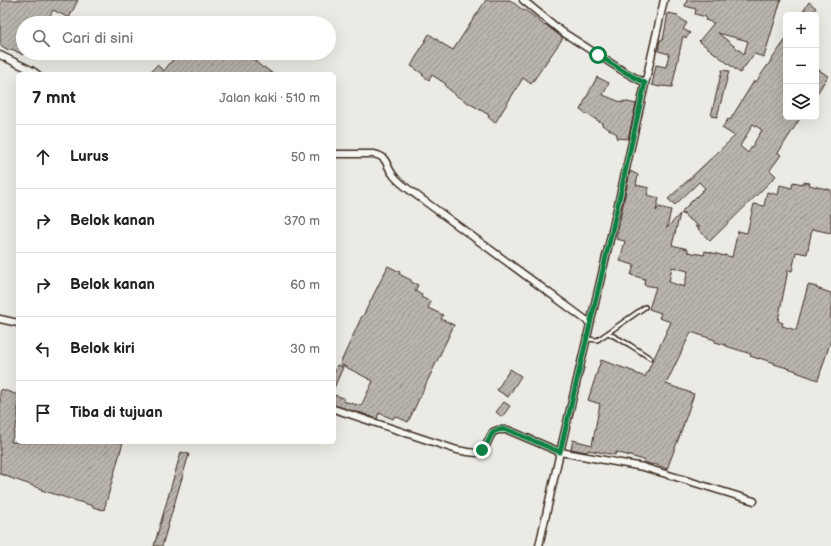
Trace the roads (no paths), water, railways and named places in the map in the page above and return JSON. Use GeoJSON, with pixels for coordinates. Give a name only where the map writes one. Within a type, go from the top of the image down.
{"type":"FeatureCollection","features":[{"type":"Feature","properties":{"kind":"street"},"geometry":{"type":"LineString","coordinates":[[523,0],[561,31],[623,71],[645,83]]}},
{"type":"Feature","properties":{"kind":"street"},"geometry":{"type":"LineString","coordinates":[[539,546],[664,0]]}},
{"type":"Feature","properties":{"kind":"street"},"geometry":{"type":"LineString","coordinates":[[0,55],[34,72]]}},
{"type":"Feature","properties":{"kind":"street"},"geometry":{"type":"LineString","coordinates":[[336,154],[374,154],[384,158],[394,177],[590,323]]}},
{"type":"Feature","properties":{"kind":"street"},"geometry":{"type":"LineString","coordinates":[[0,320],[16,323]]}},
{"type":"Feature","properties":{"kind":"street"},"geometry":{"type":"LineString","coordinates":[[336,410],[450,448],[468,452],[476,452],[485,448],[493,432],[503,429],[508,430],[560,452],[643,467],[754,501]]}},
{"type":"Feature","properties":{"kind":"lane"},"geometry":{"type":"LineString","coordinates":[[586,339],[597,340],[645,307]]}},
{"type":"Feature","properties":{"kind":"lane"},"geometry":{"type":"LineString","coordinates":[[608,333],[650,358]]}}]}
